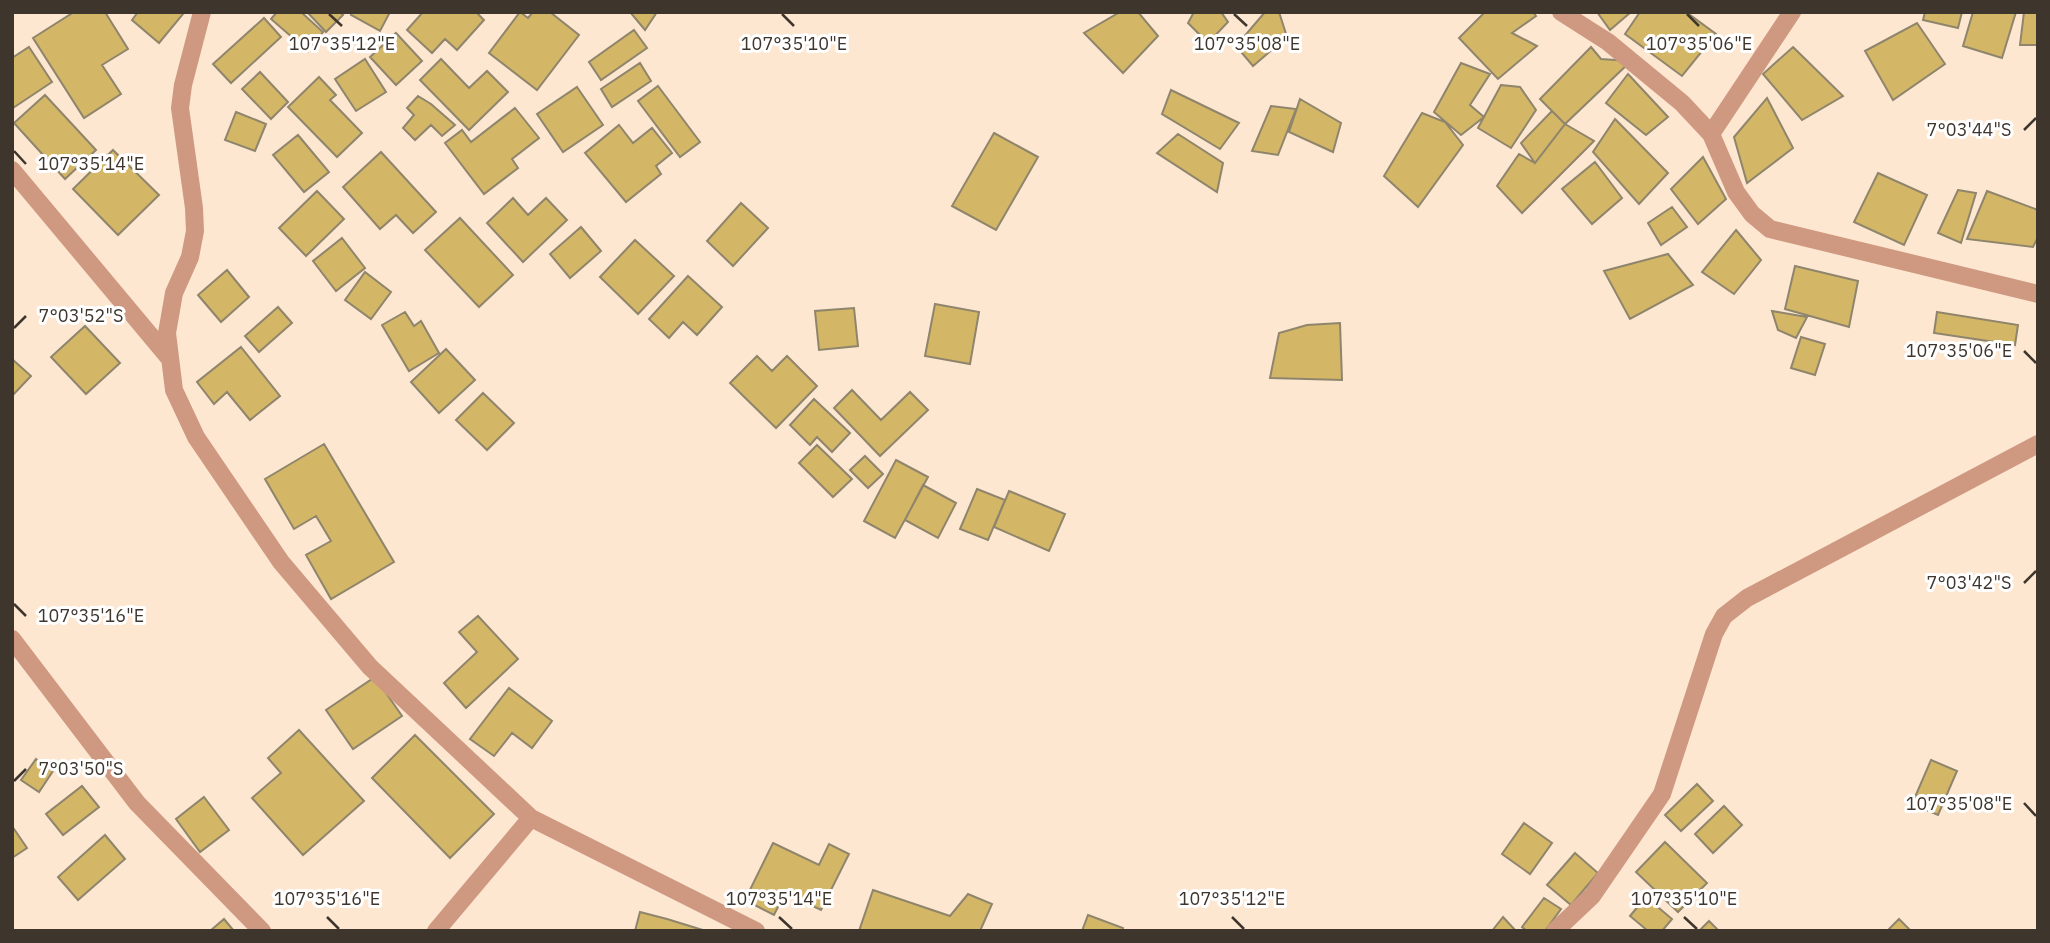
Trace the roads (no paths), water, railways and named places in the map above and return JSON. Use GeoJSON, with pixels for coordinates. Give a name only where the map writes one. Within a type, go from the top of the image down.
{"type":"FeatureCollection","features":[{"type":"Feature","properties":{"kind":"street"},"geometry":{"type":"LineString","coordinates":[[202,12],[183,85],[180,108],[195,231],[190,257],[174,293],[167,333],[174,390],[196,437],[281,562],[370,667],[531,818],[756,931]]}},
{"type":"Feature","properties":{"kind":"street"},"geometry":{"type":"LineString","coordinates":[[1561,12],[1608,43],[1682,103],[1711,134],[1736,192],[1752,214],[1770,229],[2038,293]]}},
{"type":"Feature","properties":{"kind":"street"},"geometry":{"type":"LineString","coordinates":[[1711,134],[1792,12]]}},
{"type":"Feature","properties":{"kind":"street"},"geometry":{"type":"LineString","coordinates":[[12,170],[170,359]]}},
{"type":"Feature","properties":{"kind":"street"},"geometry":{"type":"LineString","coordinates":[[1555,931],[1592,896],[1662,794],[1714,634],[1724,616],[1747,598],[2038,444]]}},
{"type":"Feature","properties":{"kind":"street"},"geometry":{"type":"LineString","coordinates":[[12,639],[137,803],[176,846],[262,931]]}},
{"type":"Feature","properties":{"kind":"street"},"geometry":{"type":"LineString","coordinates":[[436,931],[531,818]]}}]}
